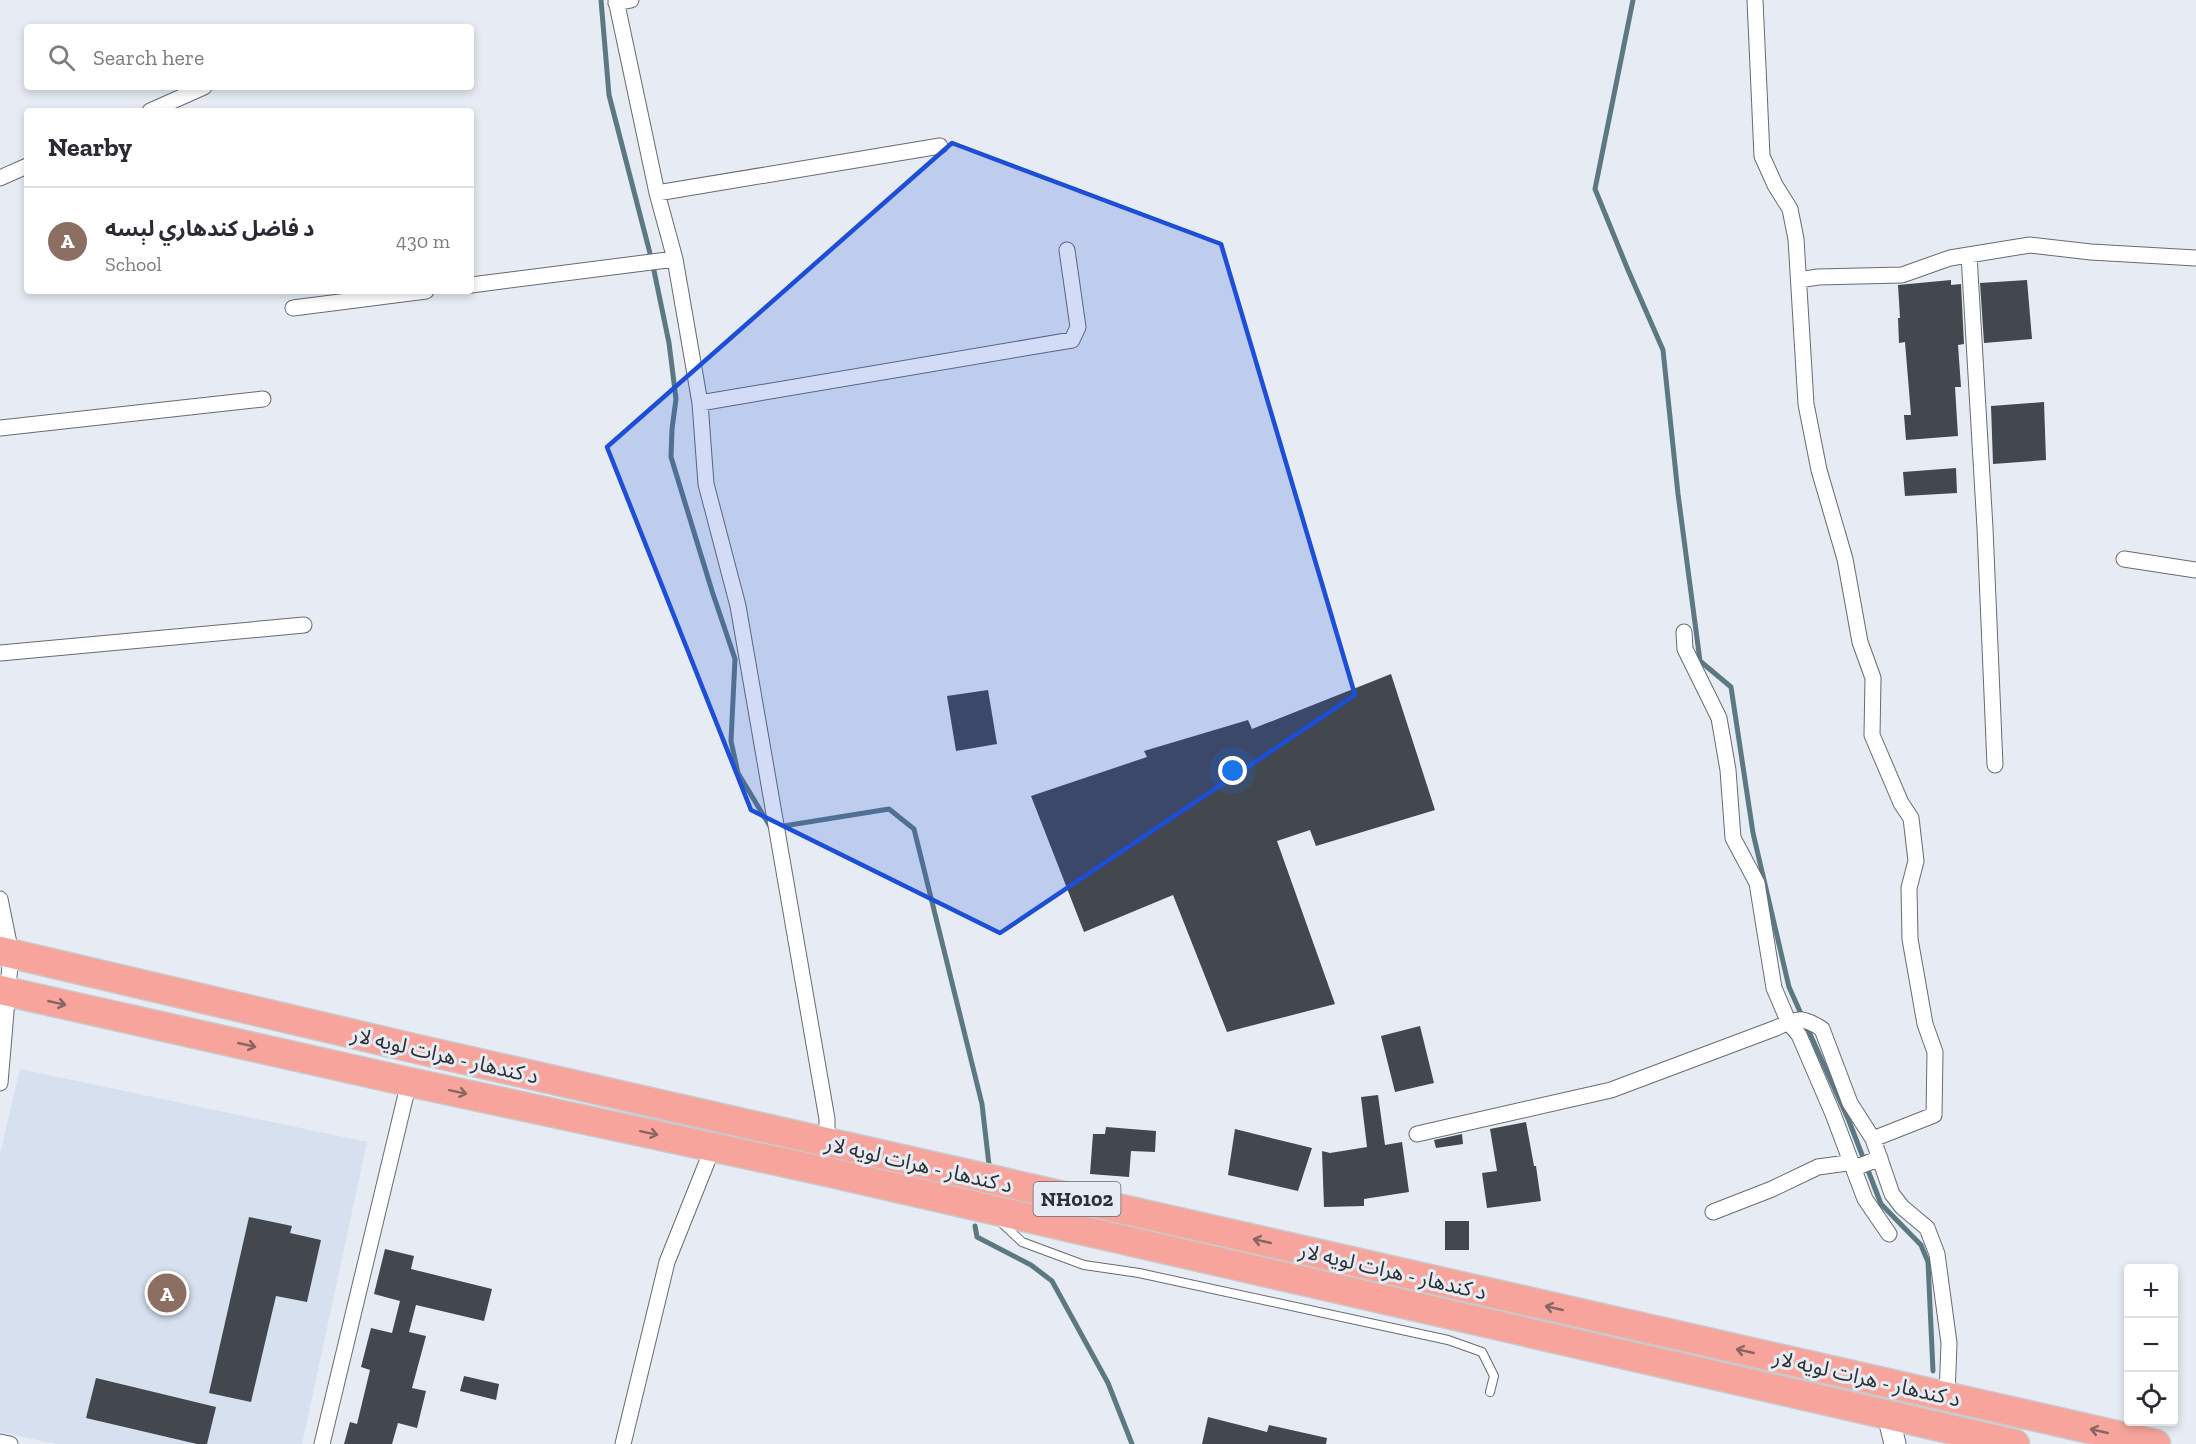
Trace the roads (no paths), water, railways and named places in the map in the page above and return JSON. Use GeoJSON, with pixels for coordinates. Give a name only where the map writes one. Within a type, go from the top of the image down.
{"type":"FeatureCollection","features":[{"type":"Feature","properties":{"kind":"highway","name":"د کندهار - هرات لويه لار"},"geometry":{"type":"LineString","coordinates":[[5,952],[826,1143],[2156,1444]]}},
{"type":"Feature","properties":{"kind":"highway","name":"د کندهار - هرات لويه لار"},"geometry":{"type":"LineString","coordinates":[[4,991],[409,1082],[819,1170],[2015,1444]]}},
{"type":"Feature","properties":{"kind":"highway"},"geometry":{"type":"LineString","coordinates":[[301,1057],[306,1023]]}},
{"type":"Feature","properties":{"kind":"highway"},"geometry":{"type":"LineString","coordinates":[[819,1170],[826,1143]]}},
{"type":"Feature","properties":{"kind":"highway"},"geometry":{"type":"LineString","coordinates":[[1500,1326],[1505,1296]]}},
{"type":"Feature","properties":{"kind":"street"},"geometry":{"type":"LineString","coordinates":[[1755,0],[1762,156],[1790,209],[1807,279],[1806,404],[1819,470],[1845,559],[1860,642],[1873,678],[1872,735],[1901,803],[1911,818],[1916,861],[1909,888],[1910,939],[1925,1024],[1935,1052],[1934,1115],[1873,1139]]}},
{"type":"Feature","properties":{"kind":"street"},"geometry":{"type":"LineString","coordinates":[[621,1],[657,193],[661,261],[699,403],[706,484],[738,606],[827,1119],[826,1143]]}},
{"type":"Feature","properties":{"kind":"street"},"geometry":{"type":"LineString","coordinates":[[157,108],[197,90]]}},
{"type":"Feature","properties":{"kind":"street"},"geometry":{"type":"LineString","coordinates":[[657,193],[940,146]]}},
{"type":"Feature","properties":{"kind":"street"},"geometry":{"type":"LineString","coordinates":[[0,178],[24,167]]}},
{"type":"Feature","properties":{"kind":"street"},"geometry":{"type":"LineString","coordinates":[[1807,279],[1902,274],[1950,258],[2030,245],[2091,252],[2196,258]]}},
{"type":"Feature","properties":{"kind":"street"},"geometry":{"type":"LineString","coordinates":[[699,403],[1072,340],[1078,327],[1066,250]]}},
{"type":"Feature","properties":{"kind":"street"},"geometry":{"type":"LineString","coordinates":[[1969,255],[1985,528],[1995,765]]}},
{"type":"Feature","properties":{"kind":"street"},"geometry":{"type":"LineString","coordinates":[[474,285],[661,261]]}},
{"type":"Feature","properties":{"kind":"street"},"geometry":{"type":"LineString","coordinates":[[293,308],[403,294]]}},
{"type":"Feature","properties":{"kind":"street"},"geometry":{"type":"LineString","coordinates":[[0,428],[263,399]]}},
{"type":"Feature","properties":{"kind":"street"},"geometry":{"type":"LineString","coordinates":[[2124,559],[2196,570]]}},
{"type":"Feature","properties":{"kind":"street"},"geometry":{"type":"LineString","coordinates":[[0,653],[304,625]]}},
{"type":"Feature","properties":{"kind":"street"},"geometry":{"type":"LineString","coordinates":[[1684,632],[1685,649],[1719,718],[1728,770],[1733,838],[1757,883],[1774,988],[1866,1162],[1902,1207],[1927,1228],[1937,1254],[1948,1343],[1947,1396]]}},
{"type":"Feature","properties":{"kind":"street"},"geometry":{"type":"LineString","coordinates":[[0,899],[5,952],[0,1083]]}},
{"type":"Feature","properties":{"kind":"street"},"geometry":{"type":"LineString","coordinates":[[1417,1134],[1611,1090],[1791,1020],[1812,1022],[1822,1029],[1851,1103],[1873,1139],[1866,1162],[1865,1199],[1889,1234]]}},
{"type":"Feature","properties":{"kind":"street"},"geometry":{"type":"LineString","coordinates":[[322,1444],[409,1082]]}},
{"type":"Feature","properties":{"kind":"street"},"geometry":{"type":"LineString","coordinates":[[623,1444],[667,1262],[713,1147]]}},
{"type":"Feature","properties":{"kind":"street"},"geometry":{"type":"LineString","coordinates":[[1713,1212],[1772,1189],[1818,1167],[1866,1162]]}},
{"type":"Feature","properties":{"kind":"street"},"geometry":{"type":"LineString","coordinates":[[1888,1415],[1894,1444]]}},
{"type":"Feature","properties":{"kind":"street"},"geometry":{"type":"LineString","coordinates":[[0,1442],[10,1444]]}},
{"type":"Feature","properties":{"kind":"lane"},"geometry":{"type":"LineString","coordinates":[[987,1208],[1022,1242],[1084,1265],[1139,1273],[1239,1293],[1448,1340],[1482,1352],[1494,1376],[1490,1392]]}},
{"type":"Feature","properties":{"kind":"waterway"},"geometry":{"type":"LineString","coordinates":[[601,0],[609,95],[652,261],[669,343],[676,399],[671,457],[735,659],[731,741],[738,773],[771,828],[889,809],[914,829],[982,1104],[989,1165]]}},
{"type":"Feature","properties":{"kind":"waterway"},"geometry":{"type":"LineString","coordinates":[[1633,0],[1595,189],[1663,350],[1678,494],[1700,661],[1731,687],[1753,833],[1789,987],[1849,1121],[1881,1204],[1921,1245],[1928,1262],[1933,1371]]}},
{"type":"Feature","properties":{"kind":"waterway"},"geometry":{"type":"LineString","coordinates":[[975,1226],[977,1237],[1031,1265],[1052,1281],[1108,1383],[1132,1444]]}},
{"type":"Feature","properties":{"kind":"place","name":"د فاضل کندهاري لېسه"},"geometry":{"type":"Point","coordinates":[167,1293]}}]}
